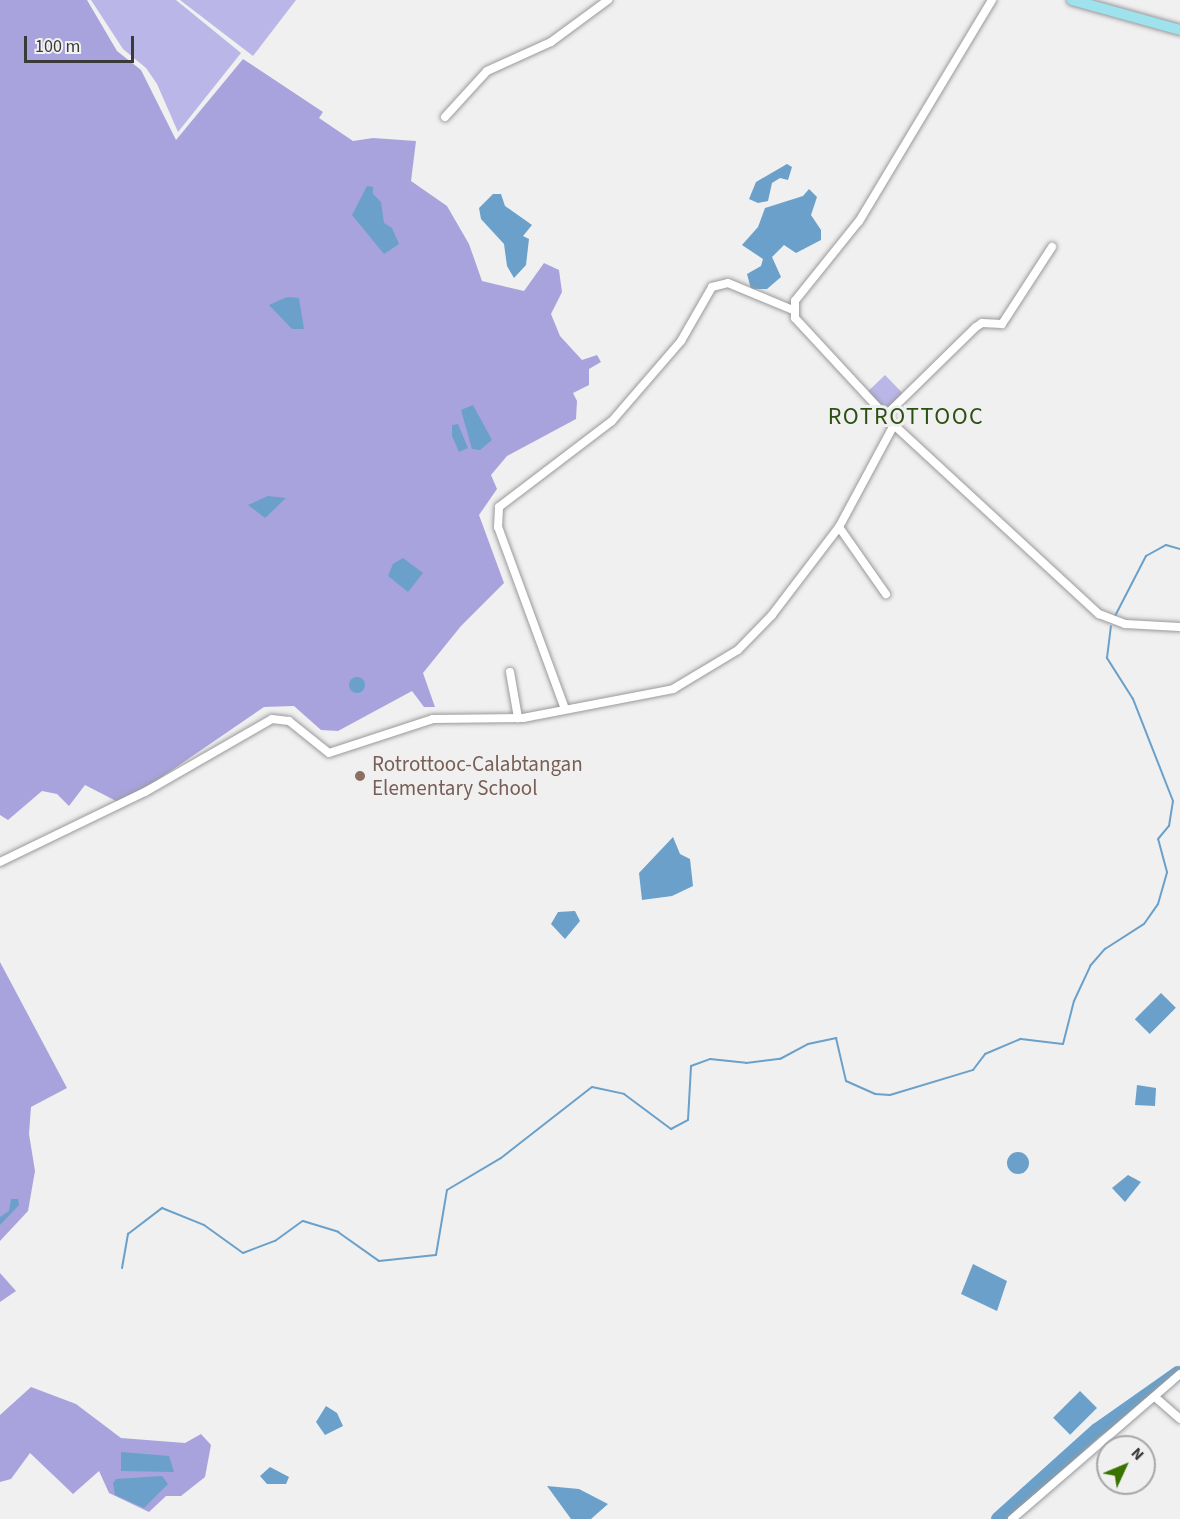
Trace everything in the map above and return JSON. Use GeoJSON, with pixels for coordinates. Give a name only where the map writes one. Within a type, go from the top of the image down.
{"type":"FeatureCollection","features":[{"type":"Feature","properties":{"kind":"main road"},"geometry":{"type":"LineString","coordinates":[[1072,0],[1180,30]]}},
{"type":"Feature","properties":{"kind":"street"},"geometry":{"type":"LineString","coordinates":[[445,117],[487,71],[551,42],[608,0]]}},
{"type":"Feature","properties":{"kind":"street"},"geometry":{"type":"LineString","coordinates":[[992,0],[859,221],[795,301],[793,310],[795,318],[894,425],[1099,614],[1125,624],[1180,627]]}},
{"type":"Feature","properties":{"kind":"street"},"geometry":{"type":"LineString","coordinates":[[885,416],[976,327],[982,323],[1002,324],[1052,247]]}},
{"type":"Feature","properties":{"kind":"street"},"geometry":{"type":"LineString","coordinates":[[565,709],[498,527],[499,507],[612,421],[681,340],[712,287],[728,283],[793,310]]}},
{"type":"Feature","properties":{"kind":"street"},"geometry":{"type":"LineString","coordinates":[[0,862],[145,792],[272,719],[289,722],[329,753],[433,718],[518,718],[673,689],[738,650],[772,615],[839,527],[894,425]]}},
{"type":"Feature","properties":{"kind":"street"},"geometry":{"type":"LineString","coordinates":[[839,527],[886,594]]}},
{"type":"Feature","properties":{"kind":"street"},"geometry":{"type":"LineString","coordinates":[[510,672],[518,718]]}},
{"type":"Feature","properties":{"kind":"street"},"geometry":{"type":"LineString","coordinates":[[1012,1519],[1180,1374]]}},
{"type":"Feature","properties":{"kind":"street"},"geometry":{"type":"LineString","coordinates":[[1155,1397],[1180,1419]]}},
{"type":"Feature","properties":{"kind":"shaded area"},"geometry":{"type":"Polygon","coordinates":[[[0,0],[87,0],[117,51],[141,70],[176,140],[243,59],[323,112],[319,118],[353,141],[373,138],[416,141],[411,181],[447,206],[469,244],[482,281],[524,291],[544,263],[559,270],[562,292],[551,314],[560,336],[582,360],[597,355],[601,362],[589,369],[589,385],[573,393],[577,401],[576,419],[507,456],[491,475],[497,489],[479,515],[504,583],[461,626],[423,673],[435,707],[424,707],[412,691],[338,731],[321,730],[294,706],[264,707],[156,781],[118,802],[85,785],[69,806],[57,794],[42,791],[8,820],[0,815],[0,0]]]}},
{"type":"Feature","properties":{"kind":"shaded area"},"geometry":{"type":"Polygon","coordinates":[[[91,0],[176,0],[241,53],[178,132],[157,84],[146,68],[123,49],[91,0]]]}},
{"type":"Feature","properties":{"kind":"shaded area"},"geometry":{"type":"Polygon","coordinates":[[[180,0],[296,0],[253,56],[180,0]]]}},
{"type":"Feature","properties":{"kind":"shaded area"},"geometry":{"type":"Polygon","coordinates":[[[885,375],[905,396],[886,415],[866,394],[885,375]]]}},
{"type":"Feature","properties":{"kind":"shaded area"},"geometry":{"type":"Polygon","coordinates":[[[0,962],[67,1088],[31,1107],[29,1134],[35,1171],[28,1211],[0,1241],[0,962]]]}},
{"type":"Feature","properties":{"kind":"shaded area"},"geometry":{"type":"Polygon","coordinates":[[[0,1273],[16,1291],[0,1302],[0,1273]]]}},
{"type":"Feature","properties":{"kind":"shaded area"},"geometry":{"type":"Polygon","coordinates":[[[31,1387],[76,1404],[121,1438],[185,1443],[201,1434],[211,1445],[205,1477],[181,1496],[166,1496],[149,1512],[109,1493],[99,1471],[73,1494],[30,1453],[11,1479],[0,1482],[0,1415],[31,1387]]]}},
{"type":"Feature","properties":{"kind":"water"},"geometry":{"type":"Polygon","coordinates":[[[787,164],[792,167],[788,180],[780,178],[772,183],[768,201],[758,203],[749,199],[756,182],[787,164]]]}},
{"type":"Feature","properties":{"kind":"water"},"geometry":{"type":"Polygon","coordinates":[[[367,186],[373,187],[373,194],[381,202],[384,223],[392,228],[399,244],[384,254],[352,215],[367,186]]]}},
{"type":"Feature","properties":{"kind":"water"},"geometry":{"type":"Polygon","coordinates":[[[809,189],[817,197],[811,215],[821,230],[821,240],[796,253],[784,245],[772,257],[781,277],[767,289],[751,289],[747,274],[761,266],[763,259],[742,245],[758,227],[765,208],[803,196],[809,189]]]}},
{"type":"Feature","properties":{"kind":"water"},"geometry":{"type":"Polygon","coordinates":[[[493,194],[501,194],[505,206],[532,225],[523,236],[529,239],[526,265],[514,278],[507,266],[504,244],[481,219],[479,208],[493,194]]]}},
{"type":"Feature","properties":{"kind":"water"},"geometry":{"type":"Polygon","coordinates":[[[287,297],[299,298],[304,329],[292,329],[269,305],[287,297]]]}},
{"type":"Feature","properties":{"kind":"water"},"geometry":{"type":"Polygon","coordinates":[[[473,405],[492,440],[480,450],[472,449],[461,410],[473,405]]]}},
{"type":"Feature","properties":{"kind":"water"},"geometry":{"type":"Polygon","coordinates":[[[458,424],[468,448],[459,452],[452,436],[452,425],[458,424]]]}},
{"type":"Feature","properties":{"kind":"water"},"geometry":{"type":"Polygon","coordinates":[[[268,496],[286,498],[265,518],[248,505],[268,496]]]}},
{"type":"Feature","properties":{"kind":"water"},"geometry":{"type":"Polygon","coordinates":[[[403,558],[423,573],[408,592],[388,576],[393,564],[403,558]]]}},
{"type":"Feature","properties":{"kind":"water"},"geometry":{"type":"Polygon","coordinates":[[[357,677],[363,679],[365,685],[363,691],[357,693],[351,691],[349,685],[351,679],[357,677]]]}},
{"type":"Feature","properties":{"kind":"water"},"geometry":{"type":"Polygon","coordinates":[[[673,837],[680,854],[690,859],[693,886],[672,896],[642,900],[639,873],[673,837]]]}},
{"type":"Feature","properties":{"kind":"water"},"geometry":{"type":"Polygon","coordinates":[[[575,911],[580,921],[565,939],[551,924],[558,912],[575,911]]]}},
{"type":"Feature","properties":{"kind":"water"},"geometry":{"type":"Polygon","coordinates":[[[1161,993],[1176,1008],[1150,1034],[1135,1019],[1161,993]]]}},
{"type":"Feature","properties":{"kind":"water"},"geometry":{"type":"Polygon","coordinates":[[[1137,1085],[1156,1088],[1155,1106],[1135,1105],[1137,1085]]]}},
{"type":"Feature","properties":{"kind":"water"},"geometry":{"type":"Polygon","coordinates":[[[1018,1152],[1026,1155],[1029,1163],[1026,1171],[1018,1174],[1010,1171],[1007,1163],[1010,1155],[1018,1152]]]}},
{"type":"Feature","properties":{"kind":"water"},"geometry":{"type":"Polygon","coordinates":[[[1128,1175],[1141,1182],[1125,1202],[1112,1188],[1128,1175]]]}},
{"type":"Feature","properties":{"kind":"water"},"geometry":{"type":"Polygon","coordinates":[[[11,1199],[18,1199],[19,1205],[0,1225],[0,1217],[9,1211],[11,1199]]]}},
{"type":"Feature","properties":{"kind":"water"},"geometry":{"type":"Polygon","coordinates":[[[973,1264],[1007,1281],[997,1311],[961,1294],[973,1264]]]}},
{"type":"Feature","properties":{"kind":"water"},"geometry":{"type":"Polygon","coordinates":[[[1080,1391],[1097,1408],[1070,1435],[1053,1418],[1080,1391]]]}},
{"type":"Feature","properties":{"kind":"water"},"geometry":{"type":"Polygon","coordinates":[[[326,1406],[337,1413],[343,1426],[325,1435],[316,1422],[326,1406]]]}},
{"type":"Feature","properties":{"kind":"water"},"geometry":{"type":"Polygon","coordinates":[[[121,1452],[169,1456],[174,1472],[121,1471],[121,1452]]]}},
{"type":"Feature","properties":{"kind":"water"},"geometry":{"type":"Polygon","coordinates":[[[270,1467],[289,1477],[286,1484],[267,1484],[260,1476],[270,1467]]]}},
{"type":"Feature","properties":{"kind":"water"},"geometry":{"type":"Polygon","coordinates":[[[162,1476],[168,1484],[144,1508],[115,1495],[113,1483],[116,1479],[162,1476]]]}},
{"type":"Feature","properties":{"kind":"water"},"geometry":{"type":"Polygon","coordinates":[[[547,1486],[579,1489],[608,1504],[591,1519],[571,1519],[547,1486]]]}},
{"type":"Feature","properties":{"kind":"waterway"},"geometry":{"type":"LineString","coordinates":[[1114,618],[1146,556],[1166,545],[1180,549]]}},
{"type":"Feature","properties":{"kind":"waterway"},"geometry":{"type":"LineString","coordinates":[[122,1268],[128,1234],[162,1208],[204,1225],[243,1253],[275,1241],[303,1221],[338,1232],[379,1261],[436,1255],[447,1190],[501,1158],[592,1087],[624,1094],[671,1129],[688,1120],[691,1066],[710,1059],[746,1063],[780,1059],[808,1044],[836,1038],[846,1081],[875,1094],[890,1095],[973,1070],[985,1054],[1021,1039],[1063,1044],[1074,1001],[1090,966],[1105,949],[1144,924],[1158,904],[1167,872],[1158,839],[1169,826],[1173,801],[1133,699],[1107,658],[1111,626]]}},
{"type":"Feature","properties":{"kind":"waterway"},"geometry":{"type":"LineString","coordinates":[[998,1519],[1097,1430],[1178,1373]]}},
{"type":"Feature","properties":{"kind":"place","name":"Rotrottooc-Calabtangan Elementary School"},"geometry":{"type":"Point","coordinates":[360,776]}},
{"type":"Feature","properties":{"kind":"district","name":"ROTROTTOOC"},"geometry":{"type":"Point","coordinates":[906,417]}}]}
